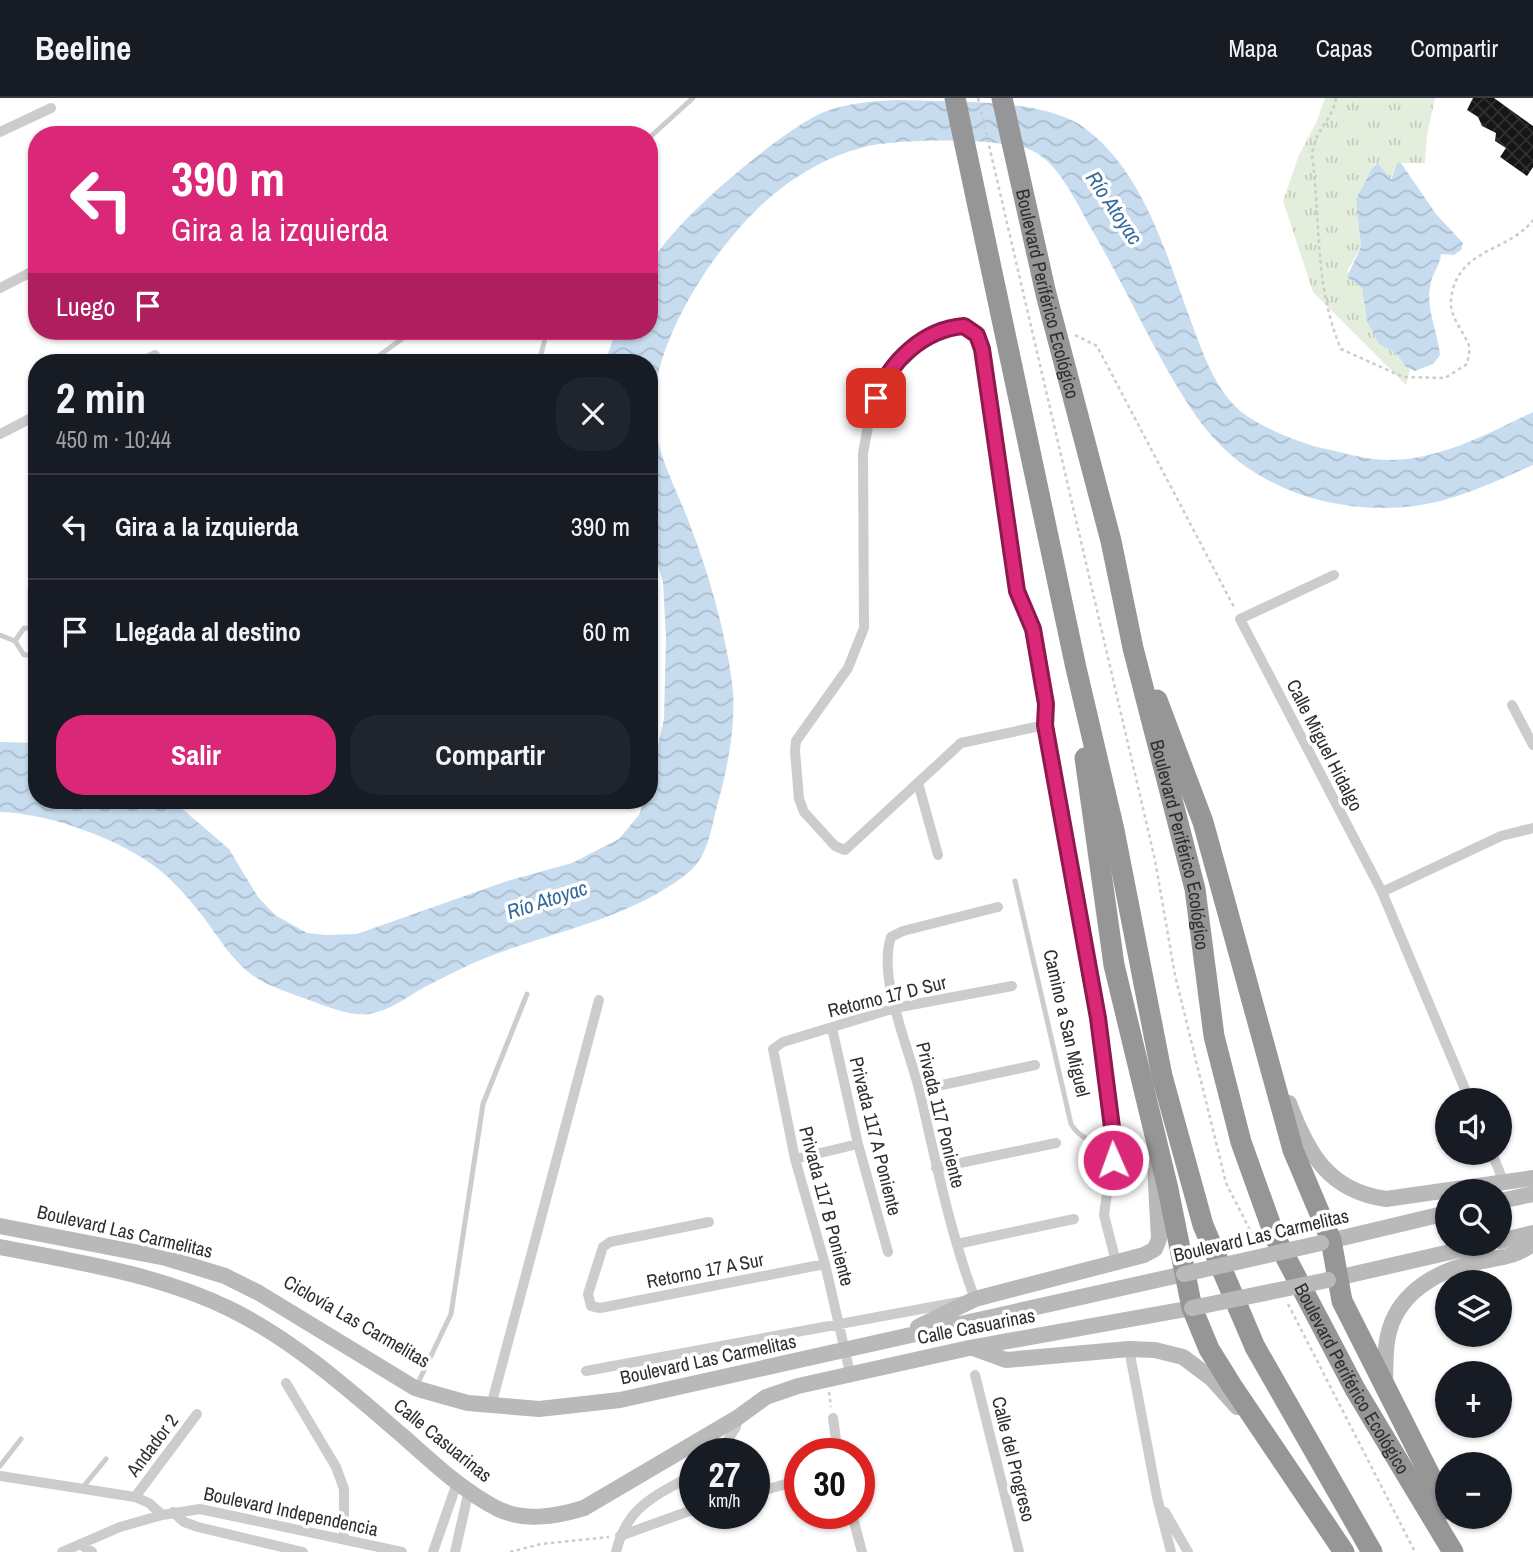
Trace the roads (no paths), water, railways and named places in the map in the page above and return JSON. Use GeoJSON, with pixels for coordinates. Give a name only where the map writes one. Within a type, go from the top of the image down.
{"type":"FeatureCollection","features":[{"type":"Feature","properties":{"kind":"highway"},"geometry":{"type":"LineString","coordinates":[[955,98],[1076,668],[1114,830],[1162,1076],[1203,1225],[1255,1347],[1372,1552]]}},
{"type":"Feature","properties":{"kind":"highway","name":"Boulevard Periférico Ecológico"},"geometry":{"type":"LineString","coordinates":[[1002,98],[1046,294],[1111,541],[1133,648],[1195,889],[1214,1036],[1245,1154],[1275,1237],[1354,1389],[1453,1552]]}},
{"type":"Feature","properties":{"kind":"highway"},"geometry":{"type":"LineString","coordinates":[[1133,648],[1168,724],[1203,822],[1251,1006],[1293,1150],[1326,1242],[1333,1280],[1435,1485]]}},
{"type":"Feature","properties":{"kind":"highway"},"geometry":{"type":"LineString","coordinates":[[1076,668],[1082,736],[1115,965],[1168,1189],[1192,1308],[1209,1349],[1266,1439],[1344,1552]]}},
{"type":"Feature","properties":{"kind":"highway"},"geometry":{"type":"LineString","coordinates":[[1455,1529],[1464,1552]]}},
{"type":"Feature","properties":{"kind":"main road"},"geometry":{"type":"LineString","coordinates":[[1251,1006],[1298,1126],[1312,1152],[1339,1183],[1360,1194],[1387,1199],[1435,1192]]}},
{"type":"Feature","properties":{"kind":"main road"},"geometry":{"type":"LineString","coordinates":[[897,1337],[975,1299],[1144,1255],[1155,1249],[1159,1239],[1154,1132]]}},
{"type":"Feature","properties":{"kind":"main road"},"geometry":{"type":"LineString","coordinates":[[1512,1182],[1533,1178]]}},
{"type":"Feature","properties":{"kind":"main road"},"geometry":{"type":"LineString","coordinates":[[1512,1199],[1533,1194]]}},
{"type":"Feature","properties":{"kind":"main road","name":"Boulevard Las Carmelitas"},"geometry":{"type":"LineString","coordinates":[[0,1226],[198,1266],[259,1293],[415,1388],[468,1404],[539,1409],[620,1400],[1435,1216]]}},
{"type":"Feature","properties":{"kind":"main road"},"geometry":{"type":"LineString","coordinates":[[1512,1238],[1533,1233]]}},
{"type":"Feature","properties":{"kind":"main road"},"geometry":{"type":"LineString","coordinates":[[1385,1383],[1390,1327],[1402,1306],[1419,1287],[1456,1266],[1514,1255],[1533,1243]]}},
{"type":"Feature","properties":{"kind":"main road","name":"Calle Casuarinas"},"geometry":{"type":"LineString","coordinates":[[0,1247],[157,1282],[230,1309],[311,1358],[463,1486],[498,1509],[527,1517],[555,1517],[584,1508],[737,1418],[765,1397],[850,1373],[1192,1308]]}},
{"type":"Feature","properties":{"kind":"main road"},"geometry":{"type":"LineString","coordinates":[[1192,1308],[1333,1280],[1435,1256]]}},
{"type":"Feature","properties":{"kind":"main road"},"geometry":{"type":"LineString","coordinates":[[287,1343],[287,1334],[293,1325],[301,1323],[317,1327]]}},
{"type":"Feature","properties":{"kind":"main road"},"geometry":{"type":"LineString","coordinates":[[973,1348],[1006,1360],[1129,1349],[1183,1357],[1211,1378],[1266,1439]]}},
{"type":"Feature","properties":{"kind":"street"},"geometry":{"type":"LineString","coordinates":[[0,132],[51,108]]}},
{"type":"Feature","properties":{"kind":"street"},"geometry":{"type":"LineString","coordinates":[[0,288],[28,274]]}},
{"type":"Feature","properties":{"kind":"street"},"geometry":{"type":"LineString","coordinates":[[1045,725],[961,743],[845,850],[835,846],[804,812],[799,799],[796,741],[848,668],[864,628],[863,453],[870,416],[883,380],[897,361],[913,347],[947,328],[964,326],[977,335],[982,349],[1017,591],[1033,629],[1046,704],[1045,725],[1098,1018],[1114,1143],[1112,1177],[1103,1203],[1116,1262]]}},
{"type":"Feature","properties":{"kind":"street"},"geometry":{"type":"LineString","coordinates":[[0,434],[28,420]]}},
{"type":"Feature","properties":{"kind":"street","name":"Calle Miguel Hidalgo"},"geometry":{"type":"LineString","coordinates":[[1334,575],[1240,619],[1382,892],[1465,1088]]}},
{"type":"Feature","properties":{"kind":"street"},"geometry":{"type":"LineString","coordinates":[[1512,705],[1533,745]]}},
{"type":"Feature","properties":{"kind":"street"},"geometry":{"type":"LineString","coordinates":[[918,783],[938,855]]}},
{"type":"Feature","properties":{"kind":"street"},"geometry":{"type":"LineString","coordinates":[[1382,892],[1501,836],[1533,828]]}},
{"type":"Feature","properties":{"kind":"street","name":"Privada 117 Poniente"},"geometry":{"type":"LineString","coordinates":[[975,1299],[936,1168],[919,1090],[895,1008],[887,949],[891,937],[998,908]]}},
{"type":"Feature","properties":{"kind":"street","name":"Retorno 17 D Sur"},"geometry":{"type":"LineString","coordinates":[[773,1049],[783,1042],[895,1008],[1012,986]]}},
{"type":"Feature","properties":{"kind":"street"},"geometry":{"type":"LineString","coordinates":[[491,1406],[599,1000]]}},
{"type":"Feature","properties":{"kind":"street","name":"Privada 117 A Poniente"},"geometry":{"type":"LineString","coordinates":[[832,1027],[858,1144],[888,1252]]}},
{"type":"Feature","properties":{"kind":"street","name":"Privada 117 B Poniente"},"geometry":{"type":"LineString","coordinates":[[773,1049],[795,1159],[825,1264],[850,1373]]}},
{"type":"Feature","properties":{"kind":"street"},"geometry":{"type":"LineString","coordinates":[[919,1090],[1035,1065]]}},
{"type":"Feature","properties":{"kind":"street"},"geometry":{"type":"LineString","coordinates":[[936,1168],[1056,1143]]}},
{"type":"Feature","properties":{"kind":"street"},"geometry":{"type":"LineString","coordinates":[[795,1159],[858,1144]]}},
{"type":"Feature","properties":{"kind":"street"},"geometry":{"type":"LineString","coordinates":[[957,1244],[1074,1219]]}},
{"type":"Feature","properties":{"kind":"street","name":"Retorno 17 A Sur"},"geometry":{"type":"LineString","coordinates":[[709,1222],[610,1242],[603,1247],[588,1294],[591,1306],[600,1308],[825,1264]]}},
{"type":"Feature","properties":{"kind":"street"},"geometry":{"type":"LineString","coordinates":[[586,1371],[975,1299]]}},
{"type":"Feature","properties":{"kind":"street"},"geometry":{"type":"LineString","coordinates":[[1129,1349],[1157,1497],[1171,1552]]}},
{"type":"Feature","properties":{"kind":"street","name":"Calle del Progreso"},"geometry":{"type":"LineString","coordinates":[[975,1375],[1019,1552]]}},
{"type":"Feature","properties":{"kind":"street"},"geometry":{"type":"LineString","coordinates":[[286,1383],[336,1467],[344,1489],[344,1539]]}},
{"type":"Feature","properties":{"kind":"street","name":"Andador 2"},"geometry":{"type":"LineString","coordinates":[[135,1497],[197,1414]]}},
{"type":"Feature","properties":{"kind":"street"},"geometry":{"type":"LineString","coordinates":[[729,1438],[736,1427],[737,1418]]}},
{"type":"Feature","properties":{"kind":"street"},"geometry":{"type":"LineString","coordinates":[[833,1418],[836,1438]]}},
{"type":"Feature","properties":{"kind":"street","name":"Boulevard Independencia"},"geometry":{"type":"LineString","coordinates":[[0,1476],[135,1497],[198,1527],[303,1552]]}},
{"type":"Feature","properties":{"kind":"street"},"geometry":{"type":"LineString","coordinates":[[616,1552],[627,1521],[645,1502],[679,1482]]}},
{"type":"Feature","properties":{"kind":"street"},"geometry":{"type":"LineString","coordinates":[[433,1552],[463,1486]]}},
{"type":"Feature","properties":{"kind":"street"},"geometry":{"type":"LineString","coordinates":[[455,1552],[463,1486]]}},
{"type":"Feature","properties":{"kind":"street"},"geometry":{"type":"LineString","coordinates":[[1157,1497],[1188,1552]]}},
{"type":"Feature","properties":{"kind":"street","name":"Boulevard Independencia"},"geometry":{"type":"LineString","coordinates":[[72,1549],[120,1527],[200,1508],[402,1552]]}},
{"type":"Feature","properties":{"kind":"street"},"geometry":{"type":"LineString","coordinates":[[620,1536],[679,1514]]}},
{"type":"Feature","properties":{"kind":"street"},"geometry":{"type":"LineString","coordinates":[[856,1529],[862,1552]]}},
{"type":"Feature","properties":{"kind":"street"},"geometry":{"type":"LineString","coordinates":[[72,1549],[92,1552]]}},
{"type":"Feature","properties":{"kind":"lane"},"geometry":{"type":"LineString","coordinates":[[658,130],[693,98]]}},
{"type":"Feature","properties":{"kind":"lane"},"geometry":{"type":"LineString","coordinates":[[381,354],[401,340]]}},
{"type":"Feature","properties":{"kind":"lane"},"geometry":{"type":"LineString","coordinates":[[15,641],[20,631],[28,629]]}},
{"type":"Feature","properties":{"kind":"lane"},"geometry":{"type":"LineString","coordinates":[[0,635],[15,641],[24,655],[28,655]]}},
{"type":"Feature","properties":{"kind":"lane","name":"Camino a San Miguel"},"geometry":{"type":"LineString","coordinates":[[1015,881],[1071,1124],[1085,1139],[1114,1143]]}},
{"type":"Feature","properties":{"kind":"lane"},"geometry":{"type":"LineString","coordinates":[[415,1388],[451,1314],[483,1104],[527,993]]}},
{"type":"Feature","properties":{"kind":"lane"},"geometry":{"type":"LineString","coordinates":[[0,1466],[21,1439]]}},
{"type":"Feature","properties":{"kind":"lane"},"geometry":{"type":"LineString","coordinates":[[83,1487],[106,1458]]}},
{"type":"Feature","properties":{"kind":"water","name":"Río Atoyac"},"geometry":{"type":"Polygon","coordinates":[[[898,100],[1016,106],[1061,116],[1079,124],[1101,142],[1120,164],[1150,215],[1215,378],[1236,407],[1253,420],[1288,437],[1321,448],[1367,458],[1394,460],[1414,458],[1456,447],[1533,412],[1533,465],[1476,490],[1445,500],[1415,506],[1383,508],[1321,501],[1264,478],[1216,441],[1196,416],[1168,371],[1060,175],[1043,157],[1033,151],[1000,143],[908,141],[873,145],[831,158],[812,168],[759,207],[717,256],[679,318],[658,377],[658,354],[608,354],[613,340],[658,340],[658,253],[701,205],[755,158],[806,122],[833,109],[898,100]]]}},
{"type":"Feature","properties":{"kind":"water"},"geometry":{"type":"Polygon","coordinates":[[[1378,163],[1391,180],[1397,163],[1401,163],[1436,214],[1463,243],[1461,250],[1454,255],[1441,254],[1431,282],[1431,313],[1440,355],[1433,364],[1415,371],[1406,367],[1398,355],[1379,344],[1367,322],[1362,288],[1347,277],[1361,247],[1356,199],[1373,167],[1378,163]]]}},
{"type":"Feature","properties":{"kind":"water","name":"Río Atoyac"},"geometry":{"type":"Polygon","coordinates":[[[658,442],[710,582],[721,622],[732,682],[732,729],[728,760],[710,833],[700,859],[688,873],[643,901],[594,922],[484,958],[384,1010],[354,1014],[265,983],[232,956],[184,894],[146,860],[85,830],[41,817],[0,812],[0,742],[28,743],[28,809],[182,809],[229,849],[258,897],[275,915],[307,933],[327,935],[357,934],[507,881],[572,863],[619,839],[641,809],[658,809],[658,745],[664,719],[666,638],[663,582],[658,565],[658,442]]]}}]}
